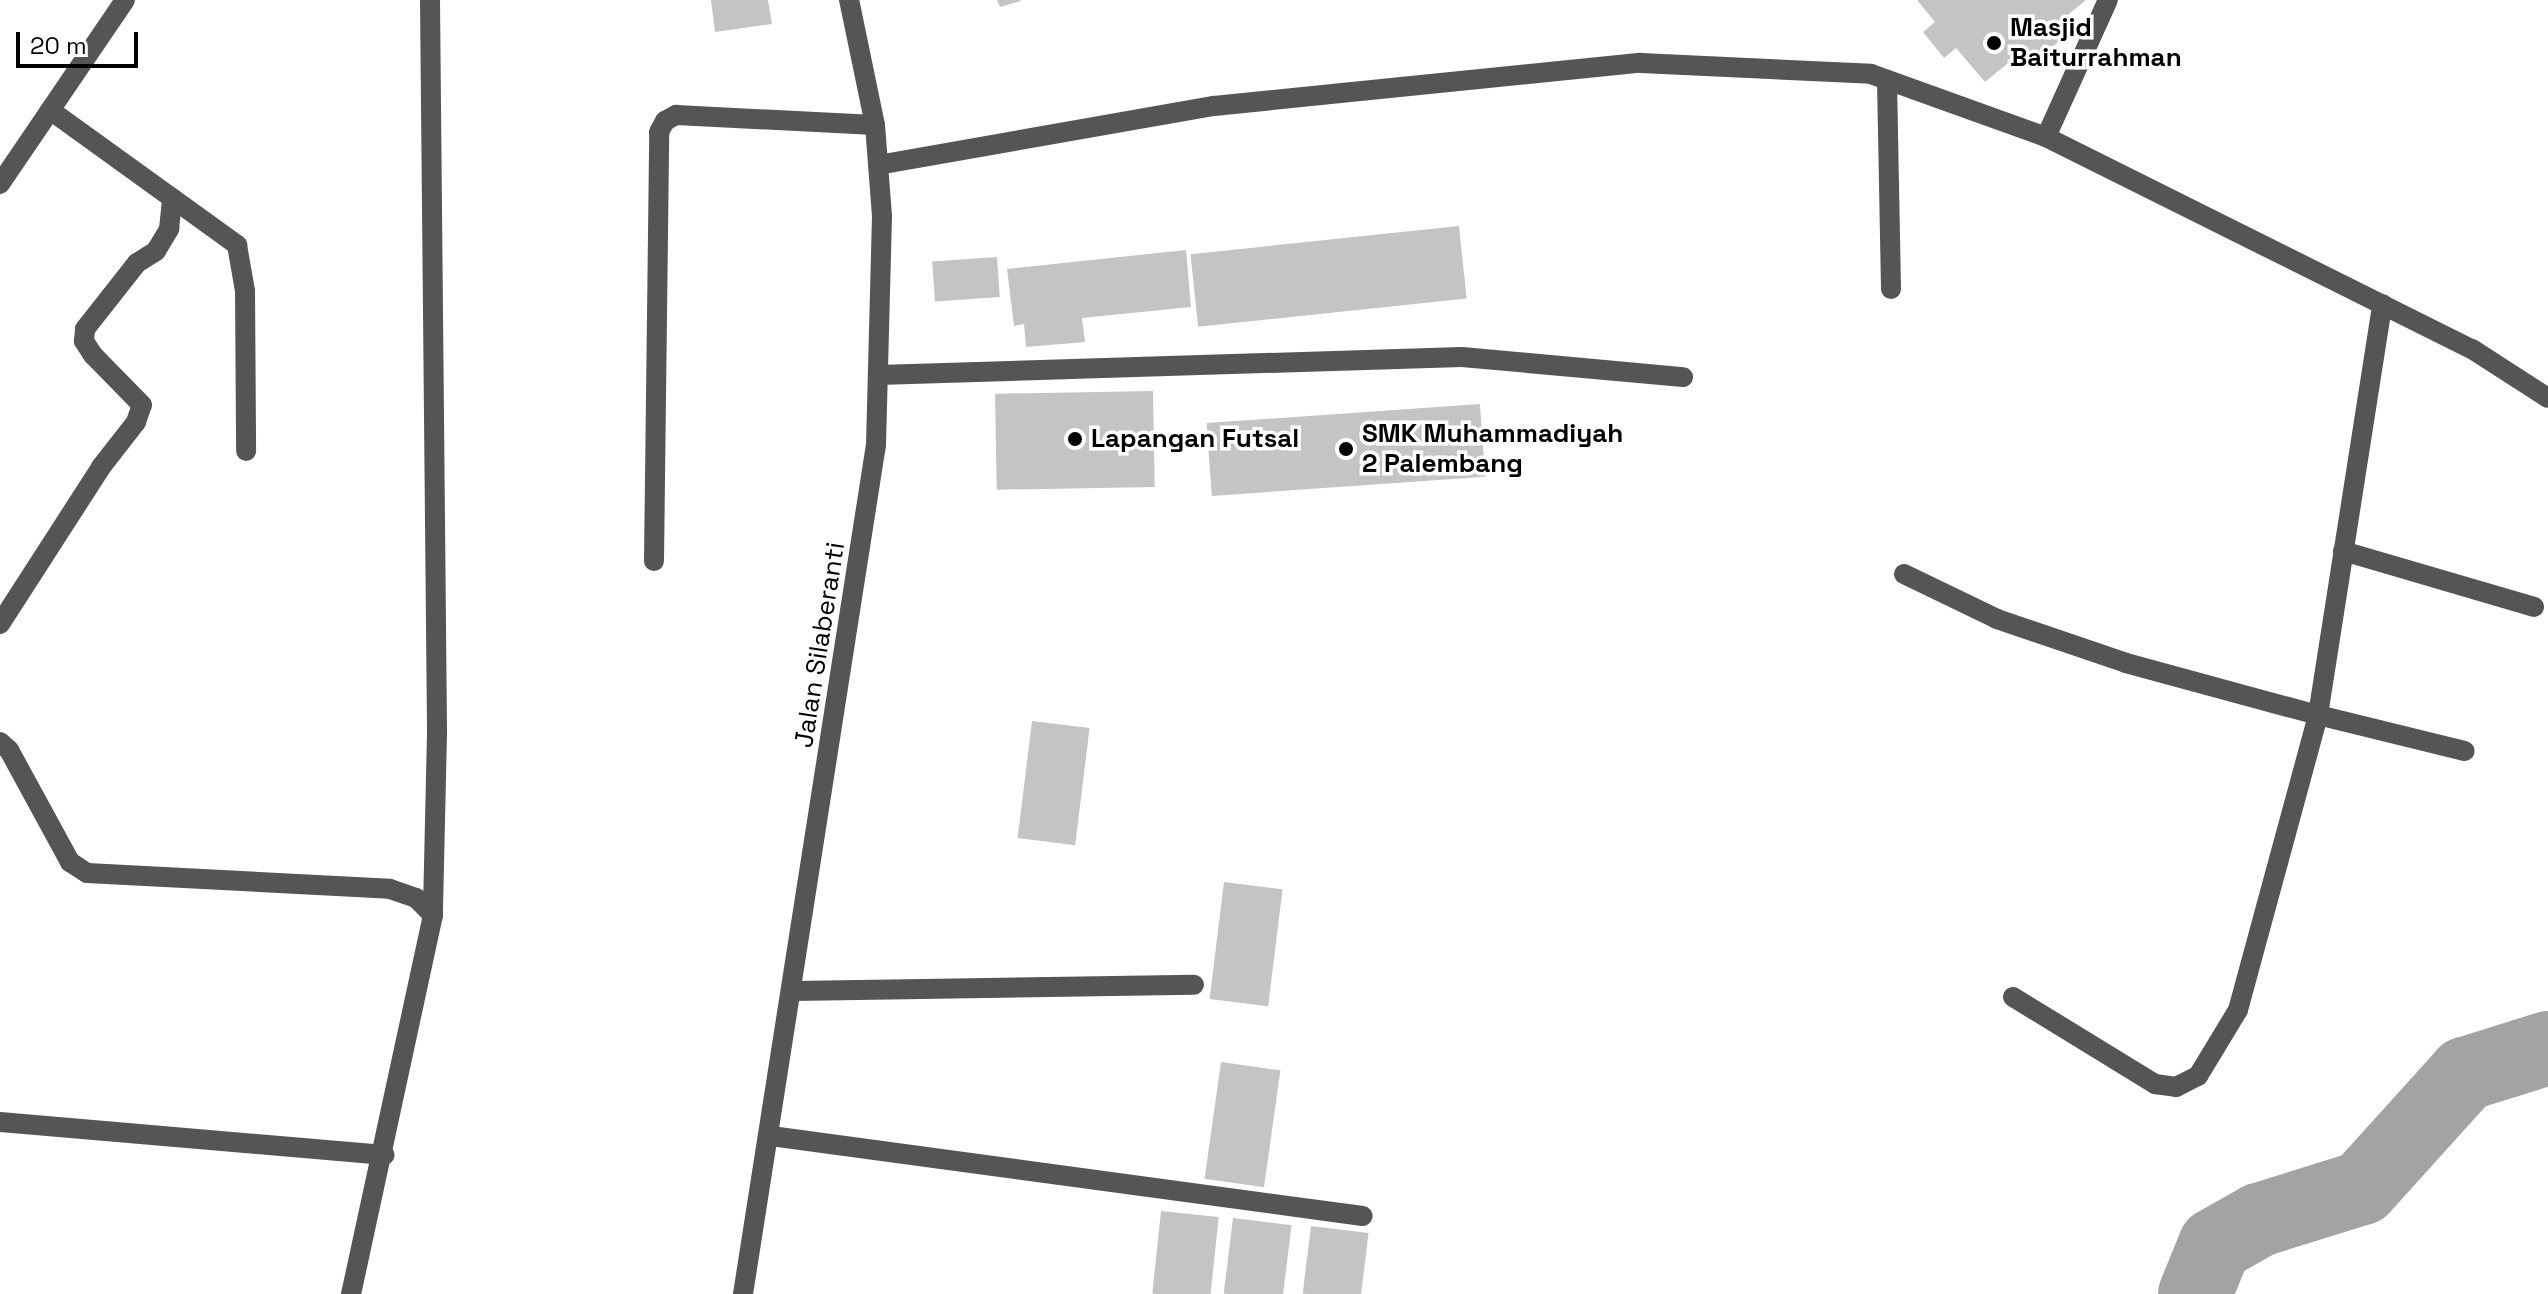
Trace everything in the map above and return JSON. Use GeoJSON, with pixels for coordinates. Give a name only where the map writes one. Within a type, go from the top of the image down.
{"type":"FeatureCollection","features":[{"type":"Feature","properties":{"kind":"street"},"geometry":{"type":"LineString","coordinates":[[0,184],[125,0]]}},
{"type":"Feature","properties":{"kind":"street"},"geometry":{"type":"LineString","coordinates":[[351,1294],[385,1155],[433,915],[437,733],[430,0]]}},
{"type":"Feature","properties":{"kind":"street","name":"Jalan Silaberanti"},"geometry":{"type":"LineString","coordinates":[[743,1294],[794,991],[876,445],[882,216],[875,125],[849,0]]}},
{"type":"Feature","properties":{"kind":"street"},"geometry":{"type":"LineString","coordinates":[[2046,137],[2108,0]]}},
{"type":"Feature","properties":{"kind":"street"},"geometry":{"type":"LineString","coordinates":[[878,165],[1214,106],[1641,63],[1871,74],[2046,137],[2472,349],[2548,398]]}},
{"type":"Feature","properties":{"kind":"street"},"geometry":{"type":"LineString","coordinates":[[1887,80],[1891,289]]}},
{"type":"Feature","properties":{"kind":"street"},"geometry":{"type":"LineString","coordinates":[[50,110],[242,253],[246,451]]}},
{"type":"Feature","properties":{"kind":"street"},"geometry":{"type":"LineString","coordinates":[[654,561],[659,132],[676,115],[875,125]]}},
{"type":"Feature","properties":{"kind":"street"},"geometry":{"type":"LineString","coordinates":[[0,624],[101,467],[136,422],[142,405],[93,355],[84,341],[85,329],[137,263],[156,251],[169,229],[172,198]]}},
{"type":"Feature","properties":{"kind":"street"},"geometry":{"type":"LineString","coordinates":[[2013,997],[2155,1084],[2176,1087],[2198,1076],[2238,1010],[2318,715],[2382,304]]}},
{"type":"Feature","properties":{"kind":"street"},"geometry":{"type":"LineString","coordinates":[[878,375],[1434,357],[1683,377]]}},
{"type":"Feature","properties":{"kind":"street"},"geometry":{"type":"LineString","coordinates":[[2343,551],[2534,607]]}},
{"type":"Feature","properties":{"kind":"street"},"geometry":{"type":"LineString","coordinates":[[1904,574],[1997,619],[2126,663],[2465,751]]}},
{"type":"Feature","properties":{"kind":"street"},"geometry":{"type":"LineString","coordinates":[[0,742],[9,750],[70,862],[87,873],[390,889],[416,898],[433,915]]}},
{"type":"Feature","properties":{"kind":"street"},"geometry":{"type":"LineString","coordinates":[[794,991],[1194,985]]}},
{"type":"Feature","properties":{"kind":"street"},"geometry":{"type":"LineString","coordinates":[[0,1122],[385,1155]]}},
{"type":"Feature","properties":{"kind":"street"},"geometry":{"type":"LineString","coordinates":[[771,1136],[1363,1216]]}},
{"type":"Feature","properties":{"kind":"building"},"geometry":{"type":"Polygon","coordinates":[[[711,0],[768,0],[772,24],[715,32],[711,0]]]}},
{"type":"Feature","properties":{"kind":"building"},"geometry":{"type":"Polygon","coordinates":[[[997,0],[1020,0],[1021,1],[1000,7],[997,0]]]}},
{"type":"Feature","properties":{"kind":"building","name":"Masjid Baiturrahman"},"geometry":{"type":"Polygon","coordinates":[[[1917,0],[2086,0],[2053,27],[2062,39],[2034,61],[2024,50],[1985,82],[1956,48],[1944,58],[1923,32],[1935,22],[1917,0]]]}},
{"type":"Feature","properties":{"kind":"building"},"geometry":{"type":"Polygon","coordinates":[[[1459,226],[1467,299],[1198,327],[1190,254],[1459,226]]]}},
{"type":"Feature","properties":{"kind":"building"},"geometry":{"type":"Polygon","coordinates":[[[1186,250],[1191,307],[1082,318],[1085,342],[1026,347],[1024,324],[1014,326],[1007,269],[1186,250]]]}},
{"type":"Feature","properties":{"kind":"building"},"geometry":{"type":"Polygon","coordinates":[[[997,257],[1000,297],[935,301],[932,262],[997,257]]]}},
{"type":"Feature","properties":{"kind":"building","name":"Lapangan Futsal"},"geometry":{"type":"Polygon","coordinates":[[[1153,391],[1155,487],[997,490],[995,394],[1153,391]]]}},
{"type":"Feature","properties":{"kind":"building","name":"SMK Muhammadiyah 2 Palembang"},"geometry":{"type":"Polygon","coordinates":[[[1480,404],[1485,477],[1212,496],[1207,423],[1480,404]]]}},
{"type":"Feature","properties":{"kind":"building"},"geometry":{"type":"Polygon","coordinates":[[[1032,721],[1090,728],[1075,845],[1018,838],[1032,721]]]}},
{"type":"Feature","properties":{"kind":"building"},"geometry":{"type":"Polygon","coordinates":[[[1224,882],[1283,889],[1268,1006],[1210,999],[1224,882]]]}},
{"type":"Feature","properties":{"kind":"building"},"geometry":{"type":"Polygon","coordinates":[[[1221,1062],[1280,1070],[1264,1187],[1205,1179],[1221,1062]]]}},
{"type":"Feature","properties":{"kind":"building"},"geometry":{"type":"Polygon","coordinates":[[[1161,1211],[1219,1217],[1211,1294],[1152,1294],[1161,1211]]]}},
{"type":"Feature","properties":{"kind":"building"},"geometry":{"type":"Polygon","coordinates":[[[1233,1218],[1292,1225],[1283,1294],[1224,1293],[1233,1218]]]}},
{"type":"Feature","properties":{"kind":"building"},"geometry":{"type":"Polygon","coordinates":[[[1311,1226],[1369,1233],[1361,1294],[1303,1293],[1311,1226]]]}},
{"type":"Feature","properties":{"kind":"waterway"},"geometry":{"type":"LineString","coordinates":[[2195,1294],[2215,1245],[2259,1220],[2362,1188],[2465,1074],[2548,1048]]}},
{"type":"Feature","properties":{"kind":"place","name":"Masjid Baiturrahman"},"geometry":{"type":"Point","coordinates":[1994,43]}},
{"type":"Feature","properties":{"kind":"place","name":"Lapangan Futsal"},"geometry":{"type":"Point","coordinates":[1075,439]}},
{"type":"Feature","properties":{"kind":"place","name":"SMK Muhammadiyah 2 Palembang"},"geometry":{"type":"Point","coordinates":[1346,449]}}]}
